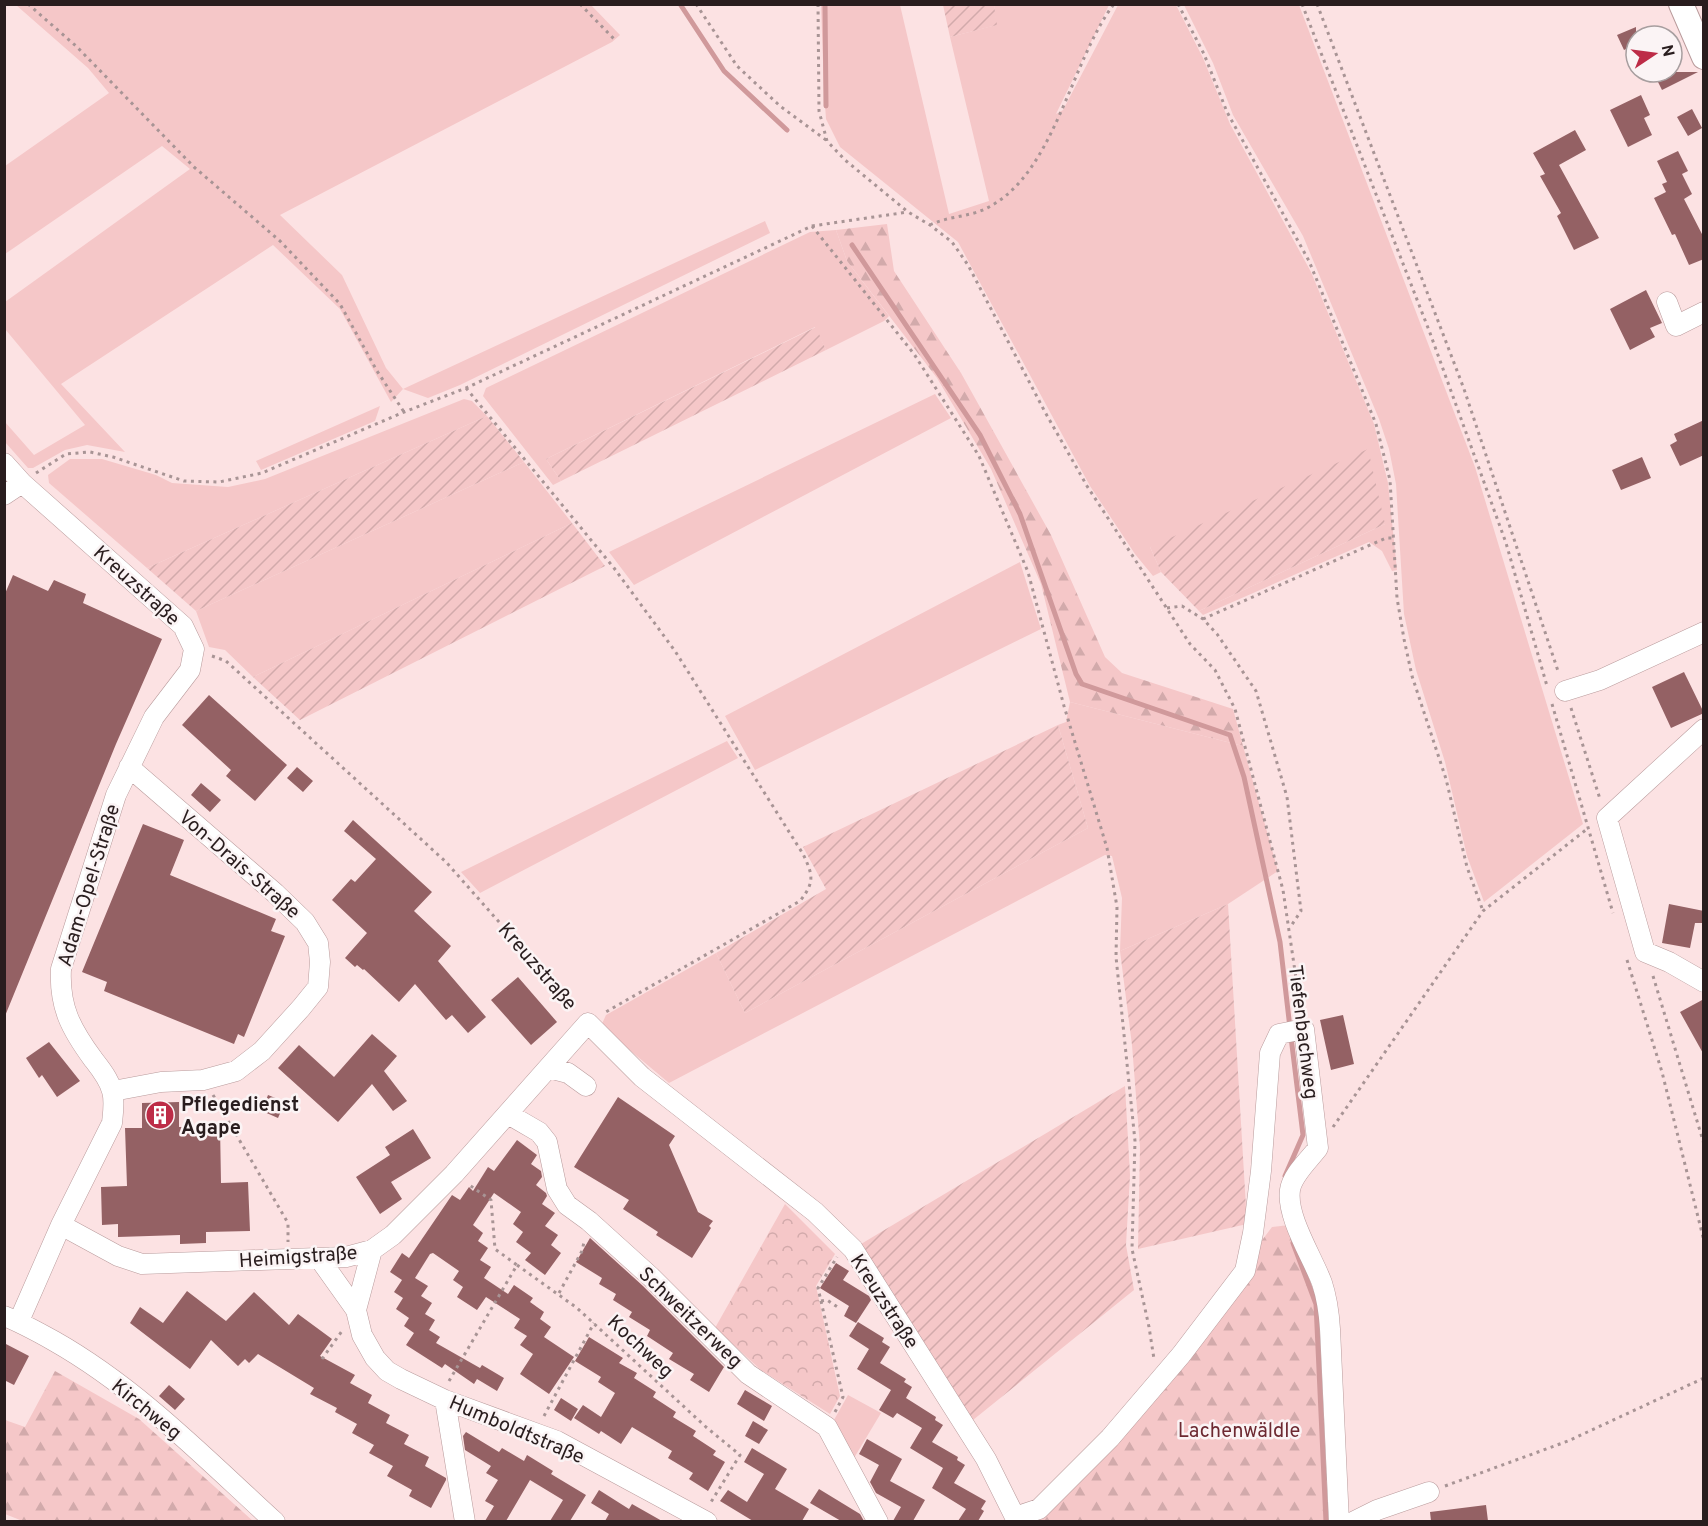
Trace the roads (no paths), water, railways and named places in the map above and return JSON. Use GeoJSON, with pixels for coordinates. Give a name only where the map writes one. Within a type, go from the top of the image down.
{"type":"FeatureCollection","features":[{"type":"Feature","properties":{"kind":"main road"},"geometry":{"type":"LineString","coordinates":[[1682,4],[1704,57]]}},
{"type":"Feature","properties":{"kind":"street"},"geometry":{"type":"LineString","coordinates":[[1666,302],[1676,326],[1704,312]]}},
{"type":"Feature","properties":{"kind":"street","name":"Kreuzstraße"},"geometry":{"type":"LineString","coordinates":[[4,463],[22,483],[183,626],[194,649]]}},
{"type":"Feature","properties":{"kind":"street"},"geometry":{"type":"LineString","coordinates":[[4,495],[22,483]]}},
{"type":"Feature","properties":{"kind":"street"},"geometry":{"type":"LineString","coordinates":[[1555,695],[1600,680],[1704,632]]}},
{"type":"Feature","properties":{"kind":"street","name":"Adam-Opel-Straße"},"geometry":{"type":"LineString","coordinates":[[113,1091],[82,1044],[63,1006],[60,985],[61,969],[116,795],[154,717],[190,670],[194,649]]}},
{"type":"Feature","properties":{"kind":"street"},"geometry":{"type":"LineString","coordinates":[[1704,729],[1607,818],[1646,952],[1670,962],[1704,982]]}},
{"type":"Feature","properties":{"kind":"street","name":"Von-Drais-Straße"},"geometry":{"type":"LineString","coordinates":[[113,1091],[161,1082],[203,1080],[236,1071],[262,1051],[318,987],[320,962],[318,943],[305,922],[275,893],[129,767]]}},
{"type":"Feature","properties":{"kind":"street","name":"Kreuzstraße"},"geometry":{"type":"LineString","coordinates":[[588,1023],[642,1077],[770,1185],[815,1212],[853,1249],[986,1459],[1014,1519]]}},
{"type":"Feature","properties":{"kind":"street","name":"Heimigstraße"},"geometry":{"type":"LineString","coordinates":[[61,1225],[118,1256],[142,1264],[346,1257],[372,1250],[393,1234],[454,1174],[588,1023]]}},
{"type":"Feature","properties":{"kind":"street","name":"Tiefenbachweg"},"geometry":{"type":"LineString","coordinates":[[1014,1519],[1039,1509],[1110,1438],[1181,1355],[1245,1271],[1254,1233],[1270,1053],[1279,1034],[1304,1029],[1318,1148],[1295,1178],[1290,1189],[1290,1199],[1300,1236],[1322,1284],[1328,1307],[1339,1521]]}},
{"type":"Feature","properties":{"kind":"street"},"geometry":{"type":"LineString","coordinates":[[549,1068],[568,1073],[586,1086]]}},
{"type":"Feature","properties":{"kind":"street"},"geometry":{"type":"LineString","coordinates":[[12,1319],[111,1123],[114,1108],[113,1091]]}},
{"type":"Feature","properties":{"kind":"street","name":"Schweitzerweg"},"geometry":{"type":"LineString","coordinates":[[508,1114],[539,1132],[547,1142],[557,1189],[567,1205],[589,1221],[651,1277],[748,1374],[827,1427],[878,1521]]}},
{"type":"Feature","properties":{"kind":"street"},"geometry":{"type":"LineString","coordinates":[[358,1317],[372,1250]]}},
{"type":"Feature","properties":{"kind":"street","name":"Humboldtstraße"},"geometry":{"type":"LineString","coordinates":[[319,1258],[358,1317],[362,1335],[375,1358],[387,1371],[442,1398],[557,1441],[704,1520]]}},
{"type":"Feature","properties":{"kind":"street","name":"Kirchweg"},"geometry":{"type":"LineString","coordinates":[[12,1319],[80,1356],[148,1407],[275,1521]]}},
{"type":"Feature","properties":{"kind":"street"},"geometry":{"type":"LineString","coordinates":[[442,1398],[465,1521]]}},
{"type":"Feature","properties":{"kind":"street"},"geometry":{"type":"LineString","coordinates":[[1353,1521],[1429,1492]]}},
{"type":"Feature","properties":{"kind":"waterway"},"geometry":{"type":"LineString","coordinates":[[680,4],[724,71],[787,130]]}},
{"type":"Feature","properties":{"kind":"waterway"},"geometry":{"type":"LineString","coordinates":[[825,4],[826,106]]}},
{"type":"Feature","properties":{"kind":"waterway"},"geometry":{"type":"LineString","coordinates":[[852,245],[980,435],[1020,514],[1076,674],[1082,684],[1230,735],[1244,777],[1280,942],[1290,1028]]}},
{"type":"Feature","properties":{"kind":"waterway"},"geometry":{"type":"LineString","coordinates":[[1285,1176],[1303,1135],[1291,1037]]}},
{"type":"Feature","properties":{"kind":"waterway"},"geometry":{"type":"LineString","coordinates":[[1293,1243],[1316,1304],[1326,1522]]}},
{"type":"Feature","properties":{"kind":"place","name":"Pflegedienst Agape"},"geometry":{"type":"Point","coordinates":[160,1115]}},
{"type":"Feature","properties":{"kind":"park label","name":"Lachenwäldle"},"geometry":{"type":"Point","coordinates":[1239,1430]}}]}
